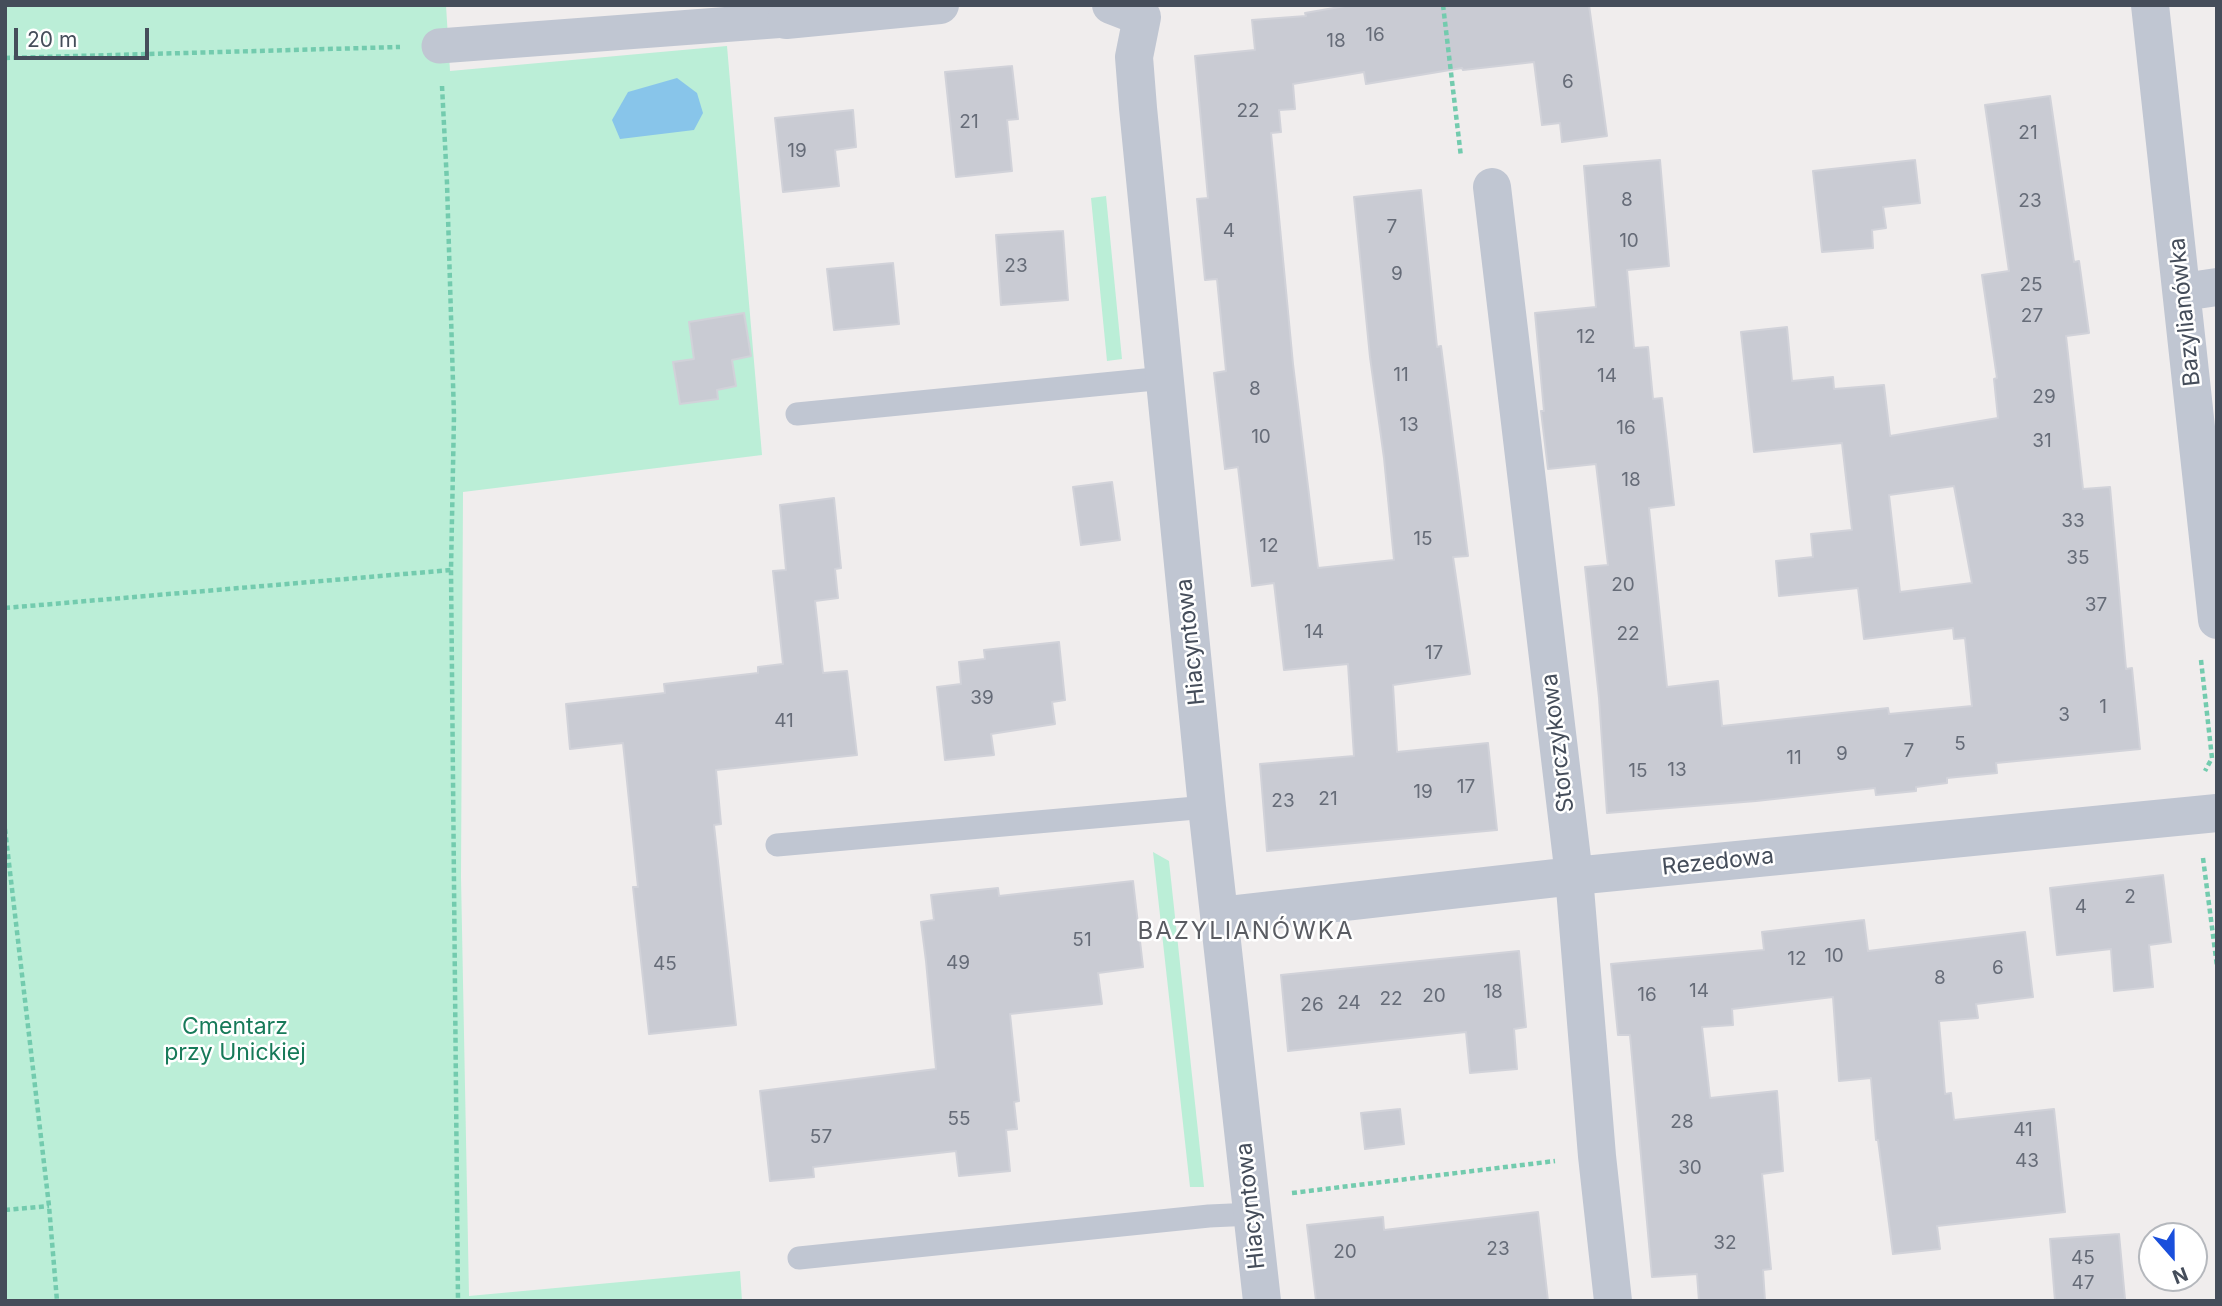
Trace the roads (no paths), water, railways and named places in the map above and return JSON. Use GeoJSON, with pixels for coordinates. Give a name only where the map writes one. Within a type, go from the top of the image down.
{"type":"FeatureCollection","features":[{"type":"Feature","properties":{"kind":"street"},"geometry":{"type":"LineString","coordinates":[[439,46],[786,20],[940,5]]}},
{"type":"Feature","properties":{"kind":"street","name":"Bazylianówka"},"geometry":{"type":"LineString","coordinates":[[2150,5],[2200,290],[2217,620]]}},
{"type":"Feature","properties":{"kind":"street","name":"Hiacyntowa"},"geometry":{"type":"LineString","coordinates":[[1135,9],[1134,57],[1207,807],[1262,1301]]}},
{"type":"Feature","properties":{"kind":"street","name":"Storczykowa"},"geometry":{"type":"LineString","coordinates":[[1492,187],[1574,876],[1597,1156],[1613,1301]]}},
{"type":"Feature","properties":{"kind":"street","name":"Rezedowa"},"geometry":{"type":"LineString","coordinates":[[1220,916],[1574,876],[2217,813]]}},
{"type":"Feature","properties":{"kind":"lane"},"geometry":{"type":"LineString","coordinates":[[797,414],[1165,379]]}},
{"type":"Feature","properties":{"kind":"lane"},"geometry":{"type":"LineString","coordinates":[[777,845],[1207,807]]}},
{"type":"Feature","properties":{"kind":"lane"},"geometry":{"type":"LineString","coordinates":[[799,1258],[1209,1216],[1251,1205]]}},
{"type":"Feature","properties":{"kind":"water"},"geometry":{"type":"Polygon","coordinates":[[[677,78],[697,93],[703,113],[694,130],[620,139],[612,120],[628,92],[677,78]]]}},
{"type":"Feature","properties":{"kind":"district","name":"BAZYLIANÓWKA"},"geometry":{"type":"Point","coordinates":[1246,932]}},
{"type":"Feature","properties":{"kind":"park label","name":"Cmentarz przy Unickiej"},"geometry":{"type":"Point","coordinates":[235,1040]}}]}
